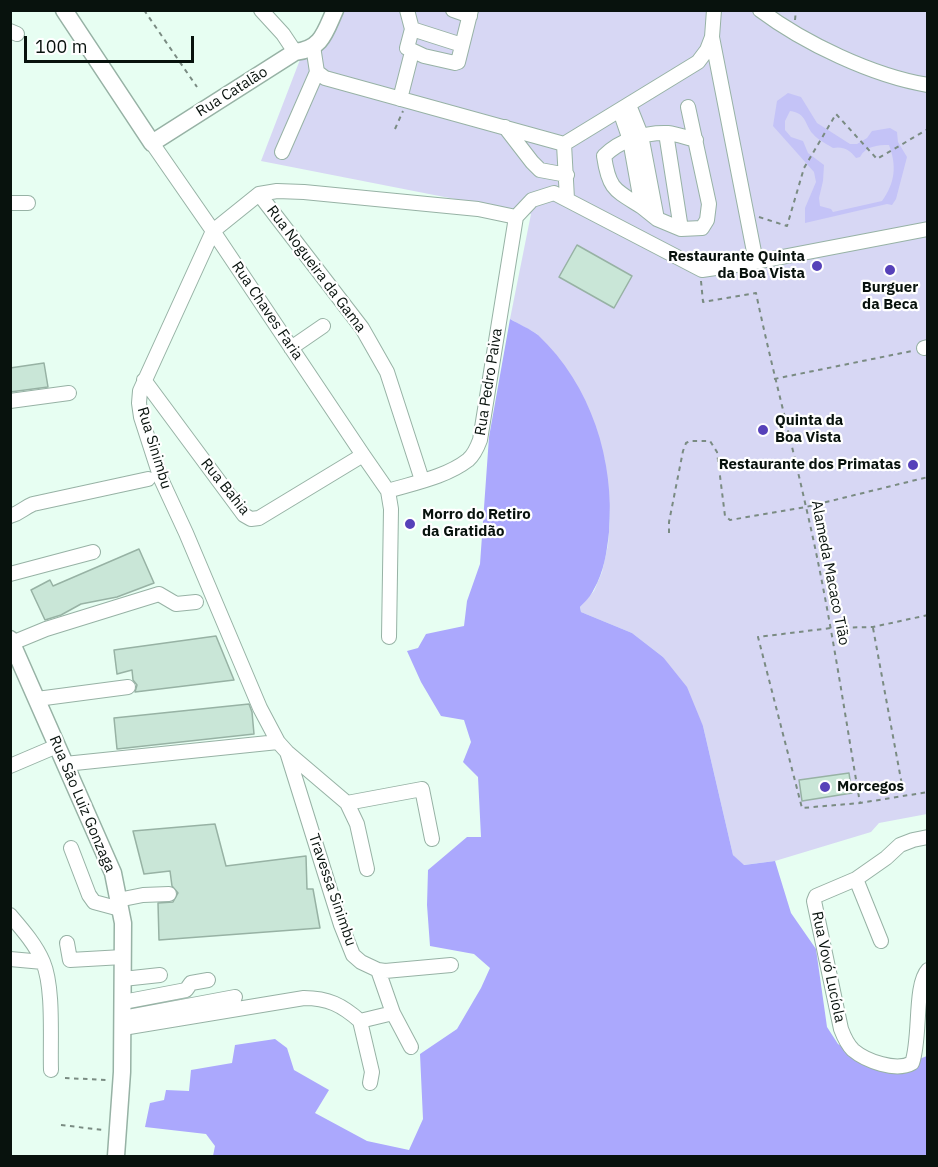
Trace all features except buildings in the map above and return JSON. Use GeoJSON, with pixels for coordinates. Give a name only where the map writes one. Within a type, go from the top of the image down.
{"type":"FeatureCollection","features":[{"type":"Feature","properties":{"kind":"main road","name":"Rua Chaves Faria"},"geometry":{"type":"LineString","coordinates":[[64,10],[152,143]]}},
{"type":"Feature","properties":{"kind":"main road"},"geometry":{"type":"LineString","coordinates":[[313,46],[322,39],[334,10]]}},
{"type":"Feature","properties":{"kind":"main road","name":"Rua Catalão"},"geometry":{"type":"LineString","coordinates":[[152,143],[296,52],[313,46]]}},
{"type":"Feature","properties":{"kind":"main road","name":"Rua São Luiz Gonzaga"},"geometry":{"type":"LineString","coordinates":[[11,641],[113,873],[123,923],[122,1081],[116,1156]]}},
{"type":"Feature","properties":{"kind":"street"},"geometry":{"type":"LineString","coordinates":[[261,10],[296,52]]}},
{"type":"Feature","properties":{"kind":"street"},"geometry":{"type":"LineString","coordinates":[[407,10],[412,29],[406,46],[412,52],[455,63],[458,62],[470,13],[453,10]]}},
{"type":"Feature","properties":{"kind":"street"},"geometry":{"type":"LineString","coordinates":[[317,72],[325,78],[564,144],[698,62],[707,51],[712,37],[714,10]]}},
{"type":"Feature","properties":{"kind":"street"},"geometry":{"type":"LineString","coordinates":[[760,10],[794,32],[855,64],[901,81],[927,85]]}},
{"type":"Feature","properties":{"kind":"street"},"geometry":{"type":"LineString","coordinates":[[412,29],[462,45]]}},
{"type":"Feature","properties":{"kind":"street"},"geometry":{"type":"LineString","coordinates":[[712,37],[756,262]]}},
{"type":"Feature","properties":{"kind":"street"},"geometry":{"type":"LineString","coordinates":[[282,152],[317,72],[313,46]]}},
{"type":"Feature","properties":{"kind":"street"},"geometry":{"type":"LineString","coordinates":[[404,100],[412,52]]}},
{"type":"Feature","properties":{"kind":"street"},"geometry":{"type":"LineString","coordinates":[[688,107],[696,140],[699,163],[709,204],[707,220],[702,228],[681,229],[657,219],[611,186],[604,156],[611,149],[635,137],[666,133],[696,140]]}},
{"type":"Feature","properties":{"kind":"street"},"geometry":{"type":"LineString","coordinates":[[624,108],[635,137],[657,219]]}},
{"type":"Feature","properties":{"kind":"street"},"geometry":{"type":"LineString","coordinates":[[505,127],[540,170],[567,175]]}},
{"type":"Feature","properties":{"kind":"street"},"geometry":{"type":"LineString","coordinates":[[666,133],[681,229]]}},
{"type":"Feature","properties":{"kind":"street"},"geometry":{"type":"LineString","coordinates":[[635,137],[642,207]]}},
{"type":"Feature","properties":{"kind":"street","name":"Rua Chaves Faria"},"geometry":{"type":"LineString","coordinates":[[152,143],[388,490]]}},
{"type":"Feature","properties":{"kind":"street"},"geometry":{"type":"LineString","coordinates":[[564,144],[567,199]]}},
{"type":"Feature","properties":{"kind":"street"},"geometry":{"type":"LineString","coordinates":[[259,194],[278,191],[304,192],[478,209],[516,217],[532,200],[554,193],[702,270],[756,262],[927,229]]}},
{"type":"Feature","properties":{"kind":"street","name":"Rua Sinimbu"},"geometry":{"type":"LineString","coordinates":[[259,194],[213,231],[144,380],[139,403],[141,417],[161,479],[260,708],[283,747],[347,803],[357,824],[367,868]]}},
{"type":"Feature","properties":{"kind":"street","name":"Rua Nogueira da Gama"},"geometry":{"type":"LineString","coordinates":[[259,194],[362,328],[387,372],[422,480]]}},
{"type":"Feature","properties":{"kind":"street"},"geometry":{"type":"LineString","coordinates":[[10,203],[28,203]]}},
{"type":"Feature","properties":{"kind":"street","name":"Rua Pedro Paiva"},"geometry":{"type":"LineString","coordinates":[[388,490],[443,474],[469,460],[475,452],[480,440],[516,217]]}},
{"type":"Feature","properties":{"kind":"street"},"geometry":{"type":"LineString","coordinates":[[291,348],[323,326]]}},
{"type":"Feature","properties":{"kind":"street","name":"Rua Bahia"},"geometry":{"type":"LineString","coordinates":[[144,380],[244,515],[251,519],[259,518],[363,455]]}},
{"type":"Feature","properties":{"kind":"street"},"geometry":{"type":"LineString","coordinates":[[10,401],[69,393]]}},
{"type":"Feature","properties":{"kind":"street"},"geometry":{"type":"LineString","coordinates":[[10,516],[21,513],[33,504],[148,479]]}},
{"type":"Feature","properties":{"kind":"street"},"geometry":{"type":"LineString","coordinates":[[388,490],[391,509],[389,637]]}},
{"type":"Feature","properties":{"kind":"street"},"geometry":{"type":"LineString","coordinates":[[10,574],[93,552]]}},
{"type":"Feature","properties":{"kind":"street"},"geometry":{"type":"LineString","coordinates":[[11,641],[159,594],[176,604],[196,602]]}},
{"type":"Feature","properties":{"kind":"street"},"geometry":{"type":"LineString","coordinates":[[37,699],[128,687]]}},
{"type":"Feature","properties":{"kind":"street"},"geometry":{"type":"LineString","coordinates":[[10,766],[57,746]]}},
{"type":"Feature","properties":{"kind":"street"},"geometry":{"type":"LineString","coordinates":[[65,764],[283,747]]}},
{"type":"Feature","properties":{"kind":"street","name":"Travessa Sinimbu"},"geometry":{"type":"LineString","coordinates":[[283,747],[341,925],[354,955],[361,962],[378,970]]}},
{"type":"Feature","properties":{"kind":"street"},"geometry":{"type":"LineString","coordinates":[[347,803],[422,789],[432,839]]}},
{"type":"Feature","properties":{"kind":"street"},"geometry":{"type":"LineString","coordinates":[[881,941],[856,879],[900,845],[927,837]]}},
{"type":"Feature","properties":{"kind":"street"},"geometry":{"type":"LineString","coordinates":[[70,848],[94,902],[119,904],[143,895],[169,894]]}},
{"type":"Feature","properties":{"kind":"street","name":"Rua Vovó Lucíola"},"geometry":{"type":"LineString","coordinates":[[856,879],[823,892],[816,896],[814,901],[841,1029],[845,1040],[854,1050],[869,1059],[896,1067],[912,1064],[916,1052],[920,988],[927,970]]}},
{"type":"Feature","properties":{"kind":"street"},"geometry":{"type":"LineString","coordinates":[[10,915],[21,927],[43,962],[49,987],[51,1070]]}},
{"type":"Feature","properties":{"kind":"street"},"geometry":{"type":"LineString","coordinates":[[67,943],[70,960],[123,957]]}},
{"type":"Feature","properties":{"kind":"street"},"geometry":{"type":"LineString","coordinates":[[10,959],[43,962]]}},
{"type":"Feature","properties":{"kind":"street"},"geometry":{"type":"LineString","coordinates":[[411,1047],[393,1012],[378,970],[451,965]]}},
{"type":"Feature","properties":{"kind":"street"},"geometry":{"type":"LineString","coordinates":[[123,979],[160,975]]}},
{"type":"Feature","properties":{"kind":"street"},"geometry":{"type":"LineString","coordinates":[[123,1016],[186,990],[191,983],[208,980]]}},
{"type":"Feature","properties":{"kind":"street"},"geometry":{"type":"LineString","coordinates":[[123,1016],[235,998]]}},
{"type":"Feature","properties":{"kind":"street"},"geometry":{"type":"LineString","coordinates":[[123,1016],[322,998],[360,1021],[372,1072],[370,1083]]}},
{"type":"Feature","properties":{"kind":"street"},"geometry":{"type":"LineString","coordinates":[[360,1021],[393,1012]]}},
{"type":"Feature","properties":{"kind":"path"},"geometry":{"type":"LineString","coordinates":[[144,10],[197,87]]}},
{"type":"Feature","properties":{"kind":"path"},"geometry":{"type":"LineString","coordinates":[[395,129],[404,100]]}},
{"type":"Feature","properties":{"kind":"path"},"geometry":{"type":"LineString","coordinates":[[748,214],[787,226],[804,168],[836,114],[877,159],[927,129]]}},
{"type":"Feature","properties":{"kind":"path","name":"Alameda Macaco Tião"},"geometry":{"type":"LineString","coordinates":[[702,270],[703,302],[756,293],[774,379],[806,507],[831,628],[860,803]]}},
{"type":"Feature","properties":{"kind":"path"},"geometry":{"type":"LineString","coordinates":[[774,379],[926,348]]}},
{"type":"Feature","properties":{"kind":"path"},"geometry":{"type":"LineString","coordinates":[[669,533],[669,522],[683,451],[686,443],[690,441],[710,441],[717,452],[722,504],[725,516],[730,520],[806,507],[927,477]]}},
{"type":"Feature","properties":{"kind":"path"},"geometry":{"type":"LineString","coordinates":[[927,615],[873,627],[831,628],[758,637],[802,808],[860,803],[927,792]]}},
{"type":"Feature","properties":{"kind":"path"},"geometry":{"type":"LineString","coordinates":[[873,627],[904,796]]}},
{"type":"Feature","properties":{"kind":"path"},"geometry":{"type":"LineString","coordinates":[[65,1078],[122,1081]]}},
{"type":"Feature","properties":{"kind":"path"},"geometry":{"type":"LineString","coordinates":[[61,1125],[118,1132]]}},
{"type":"Feature","properties":{"kind":"shaded area","name":"Quinta da Boa Vista"},"geometry":{"type":"Polygon","coordinates":[[[336,11],[927,11],[927,814],[879,823],[871,832],[775,861],[743,865],[733,855],[703,726],[663,657],[632,633],[581,612],[580,607],[594,591],[602,572],[608,545],[610,518],[605,460],[537,334],[510,319],[531,214],[261,161],[301,57],[336,11]]]}},
{"type":"Feature","properties":{"kind":"shaded area"},"geometry":{"type":"Polygon","coordinates":[[[510,319],[538,335],[557,355],[585,400],[596,425],[603,451],[610,505],[607,547],[600,576],[591,594],[580,607],[581,612],[632,633],[663,657],[687,687],[703,726],[733,855],[744,865],[775,861],[791,913],[816,949],[827,1027],[838,1044],[871,1064],[909,1063],[927,1056],[927,1156],[213,1156],[215,1146],[206,1134],[145,1127],[150,1103],[164,1100],[166,1090],[189,1091],[191,1070],[232,1063],[235,1045],[275,1039],[287,1048],[294,1070],[329,1090],[315,1113],[367,1141],[409,1150],[423,1119],[420,1054],[457,1029],[490,968],[474,954],[430,946],[427,905],[428,870],[467,837],[481,837],[478,777],[463,762],[471,742],[464,720],[441,716],[421,682],[407,651],[418,648],[426,634],[464,626],[467,601],[480,564],[489,437],[510,319]]]}},
{"type":"Feature","properties":{"kind":"water"},"geometry":{"type":"Polygon","coordinates":[[[788,93],[801,97],[817,123],[850,144],[857,144],[867,138],[872,131],[890,128],[897,132],[898,142],[907,157],[896,199],[892,205],[887,204],[805,223],[805,208],[816,182],[814,172],[773,126],[777,101],[788,93]],[[790,111],[785,121],[785,130],[791,137],[803,141],[808,153],[824,165],[820,206],[831,209],[833,212],[882,201],[890,188],[894,167],[889,145],[872,147],[856,158],[846,149],[833,148],[817,138],[810,131],[803,117],[790,111]]]}},
{"type":"Feature","properties":{"kind":"place","name":"Restaurante Quinta da Boa Vista"},"geometry":{"type":"Point","coordinates":[817,266]}},
{"type":"Feature","properties":{"kind":"place","name":"Burguer da Beca"},"geometry":{"type":"Point","coordinates":[890,270]}},
{"type":"Feature","properties":{"kind":"place","name":"Quinta da Boa Vista"},"geometry":{"type":"Point","coordinates":[763,430]}},
{"type":"Feature","properties":{"kind":"place","name":"Restaurante dos Primatas"},"geometry":{"type":"Point","coordinates":[913,465]}},
{"type":"Feature","properties":{"kind":"place","name":"Morro do Retiro da Gratidão"},"geometry":{"type":"Point","coordinates":[410,524]}},
{"type":"Feature","properties":{"kind":"place","name":"Morcegos"},"geometry":{"type":"Point","coordinates":[825,787]}}]}
